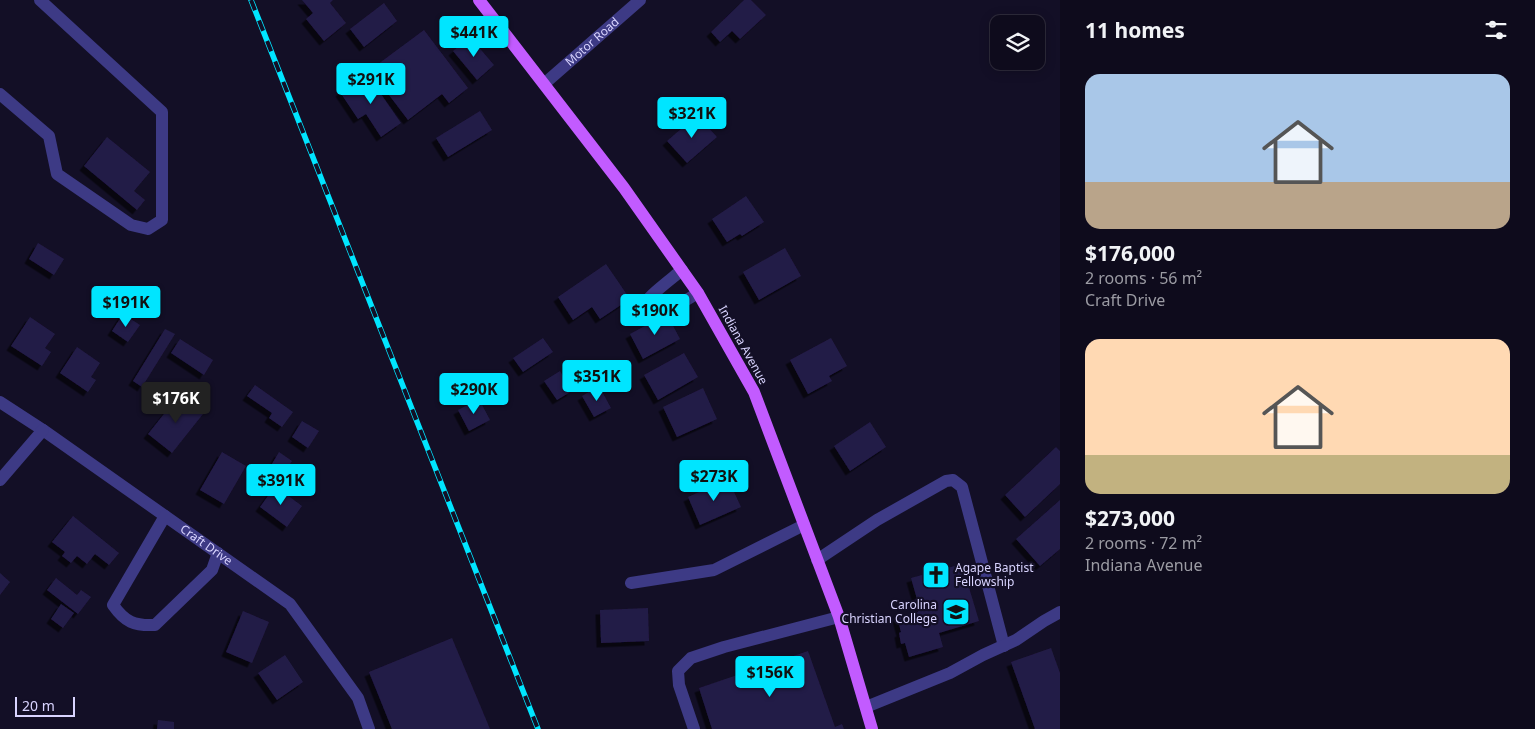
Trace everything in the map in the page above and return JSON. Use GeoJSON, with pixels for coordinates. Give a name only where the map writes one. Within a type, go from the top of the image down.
{"type":"FeatureCollection","features":[{"type":"Feature","properties":{"kind":"main road","name":"Indiana Avenue"},"geometry":{"type":"LineString","coordinates":[[479,0],[624,188],[682,270],[698,293],[754,392],[839,617],[872,729]]}},
{"type":"Feature","properties":{"kind":"street"},"geometry":{"type":"LineString","coordinates":[[0,94],[49,136],[56,174],[131,225],[148,228],[162,220],[162,112],[40,0]]}},
{"type":"Feature","properties":{"kind":"street","name":"Motor Road"},"geometry":{"type":"LineString","coordinates":[[544,84],[640,0]]}},
{"type":"Feature","properties":{"kind":"street"},"geometry":{"type":"LineString","coordinates":[[682,270],[655,292],[638,310],[635,314],[636,317],[643,320],[653,317],[698,293]]}},
{"type":"Feature","properties":{"kind":"street","name":"Craft Drive"},"geometry":{"type":"LineString","coordinates":[[0,402],[43,430],[290,604],[358,698],[369,729]]}},
{"type":"Feature","properties":{"kind":"street"},"geometry":{"type":"LineString","coordinates":[[0,480],[43,430]]}},
{"type":"Feature","properties":{"kind":"street"},"geometry":{"type":"LineString","coordinates":[[817,560],[877,520],[946,481],[953,480],[962,487],[1004,646]]}},
{"type":"Feature","properties":{"kind":"street"},"geometry":{"type":"LineString","coordinates":[[164,516],[113,605],[121,616],[136,624],[154,625],[212,570],[218,553]]}},
{"type":"Feature","properties":{"kind":"street"},"geometry":{"type":"LineString","coordinates":[[631,583],[714,570],[804,524]]}},
{"type":"Feature","properties":{"kind":"street"},"geometry":{"type":"LineString","coordinates":[[866,707],[950,673],[1016,640],[1060,612]]}},
{"type":"Feature","properties":{"kind":"street"},"geometry":{"type":"LineString","coordinates":[[694,729],[680,685],[678,671],[691,658],[724,647],[839,617]]}},
{"type":"Feature","properties":{"kind":"building"},"geometry":{"type":"Polygon","coordinates":[[[302,0],[333,0],[330,3],[346,23],[324,41],[306,19],[313,13],[302,0]]]}},
{"type":"Feature","properties":{"kind":"building"},"geometry":{"type":"Polygon","coordinates":[[[744,0],[751,0],[766,15],[740,39],[732,31],[720,42],[711,32],[744,0]]]}},
{"type":"Feature","properties":{"kind":"building"},"geometry":{"type":"Polygon","coordinates":[[[384,3],[397,21],[364,47],[350,29],[384,3]]]}},
{"type":"Feature","properties":{"kind":"building"},"geometry":{"type":"Polygon","coordinates":[[[424,30],[468,88],[449,103],[442,94],[408,120],[370,70],[424,30]]]}},
{"type":"Feature","properties":{"kind":"building"},"geometry":{"type":"Polygon","coordinates":[[[470,37],[494,65],[477,80],[453,51],[470,37]]]}},
{"type":"Feature","properties":{"kind":"building"},"geometry":{"type":"Polygon","coordinates":[[[367,74],[401,123],[381,137],[366,114],[358,119],[340,92],[367,74]]]}},
{"type":"Feature","properties":{"kind":"building"},"geometry":{"type":"Polygon","coordinates":[[[480,111],[492,130],[448,157],[436,138],[480,111]]]}},
{"type":"Feature","properties":{"kind":"building"},"geometry":{"type":"Polygon","coordinates":[[[697,115],[717,137],[687,163],[667,141],[697,115]]]}},
{"type":"Feature","properties":{"kind":"building"},"geometry":{"type":"Polygon","coordinates":[[[107,137],[150,172],[134,191],[145,200],[137,210],[84,166],[107,137]]]}},
{"type":"Feature","properties":{"kind":"building"},"geometry":{"type":"Polygon","coordinates":[[[746,196],[764,222],[742,236],[740,234],[727,242],[712,219],[746,196]]]}},
{"type":"Feature","properties":{"kind":"building"},"geometry":{"type":"Polygon","coordinates":[[[38,243],[64,259],[54,275],[29,259],[38,243]]]}},
{"type":"Feature","properties":{"kind":"building"},"geometry":{"type":"Polygon","coordinates":[[[785,248],[801,276],[759,300],[743,272],[785,248]]]}},
{"type":"Feature","properties":{"kind":"building"},"geometry":{"type":"Polygon","coordinates":[[[606,264],[630,299],[600,319],[592,307],[573,320],[558,297],[606,264]]]}},
{"type":"Feature","properties":{"kind":"building"},"geometry":{"type":"Polygon","coordinates":[[[123,314],[140,325],[128,342],[112,331],[123,314]]]}},
{"type":"Feature","properties":{"kind":"building"},"geometry":{"type":"Polygon","coordinates":[[[667,314],[680,339],[643,359],[630,334],[667,314]]]}},
{"type":"Feature","properties":{"kind":"building"},"geometry":{"type":"Polygon","coordinates":[[[30,317],[55,334],[45,348],[51,352],[42,366],[11,346],[30,317]]]}},
{"type":"Feature","properties":{"kind":"building"},"geometry":{"type":"Polygon","coordinates":[[[165,329],[175,334],[142,387],[133,381],[165,329]]]}},
{"type":"Feature","properties":{"kind":"building"},"geometry":{"type":"Polygon","coordinates":[[[543,338],[553,352],[523,372],[513,358],[543,338]]]}},
{"type":"Feature","properties":{"kind":"building"},"geometry":{"type":"Polygon","coordinates":[[[831,338],[847,366],[829,376],[832,381],[808,394],[790,360],[831,338]]]}},
{"type":"Feature","properties":{"kind":"building"},"geometry":{"type":"Polygon","coordinates":[[[180,339],[213,360],[204,375],[171,353],[180,339]]]}},
{"type":"Feature","properties":{"kind":"building"},"geometry":{"type":"Polygon","coordinates":[[[77,347],[100,363],[91,377],[96,380],[88,392],[60,373],[77,347]]]}},
{"type":"Feature","properties":{"kind":"building"},"geometry":{"type":"Polygon","coordinates":[[[684,353],[698,377],[658,400],[644,375],[684,353]]]}},
{"type":"Feature","properties":{"kind":"building"},"geometry":{"type":"Polygon","coordinates":[[[560,371],[572,391],[557,400],[544,381],[560,371]]]}},
{"type":"Feature","properties":{"kind":"building"},"geometry":{"type":"Polygon","coordinates":[[[255,385],[293,412],[282,427],[269,418],[272,413],[247,396],[255,385]]]}},
{"type":"Feature","properties":{"kind":"building"},"geometry":{"type":"Polygon","coordinates":[[[599,386],[611,408],[594,417],[582,396],[599,386]]]}},
{"type":"Feature","properties":{"kind":"building"},"geometry":{"type":"Polygon","coordinates":[[[703,388],[717,419],[677,437],[663,407],[703,388]]]}},
{"type":"Feature","properties":{"kind":"building"},"geometry":{"type":"Polygon","coordinates":[[[179,395],[203,414],[172,453],[148,434],[179,395]]]}},
{"type":"Feature","properties":{"kind":"building"},"geometry":{"type":"Polygon","coordinates":[[[479,399],[490,420],[469,431],[458,410],[479,399]]]}},
{"type":"Feature","properties":{"kind":"building"},"geometry":{"type":"Polygon","coordinates":[[[302,421],[319,431],[308,448],[292,437],[302,421]]]}},
{"type":"Feature","properties":{"kind":"building"},"geometry":{"type":"Polygon","coordinates":[[[870,422],[886,447],[850,471],[834,446],[870,422]]]}},
{"type":"Feature","properties":{"kind":"building"},"geometry":{"type":"Polygon","coordinates":[[[1056,447],[1060,451],[1060,484],[1025,517],[1005,495],[1056,447]]]}},
{"type":"Feature","properties":{"kind":"building"},"geometry":{"type":"Polygon","coordinates":[[[222,452],[246,466],[224,504],[200,490],[222,452]]]}},
{"type":"Feature","properties":{"kind":"building"},"geometry":{"type":"Polygon","coordinates":[[[279,452],[292,461],[281,477],[269,469],[279,452]]]}},
{"type":"Feature","properties":{"kind":"building"},"geometry":{"type":"Polygon","coordinates":[[[728,479],[741,507],[700,525],[688,497],[728,479]]]}},
{"type":"Feature","properties":{"kind":"building"},"geometry":{"type":"Polygon","coordinates":[[[275,486],[302,506],[287,527],[260,507],[275,486]]]}},
{"type":"Feature","properties":{"kind":"building"},"geometry":{"type":"Polygon","coordinates":[[[1060,500],[1060,549],[1040,566],[1016,539],[1060,500]]]}},
{"type":"Feature","properties":{"kind":"building"},"geometry":{"type":"Polygon","coordinates":[[[73,516],[119,553],[109,565],[95,554],[87,564],[77,556],[71,563],[62,556],[65,552],[52,542],[73,516]]]}},
{"type":"Feature","properties":{"kind":"building"},"geometry":{"type":"Polygon","coordinates":[[[962,564],[979,621],[939,633],[943,647],[909,657],[905,643],[901,644],[899,633],[901,632],[897,617],[918,612],[914,600],[917,599],[911,578],[962,564]]]}},
{"type":"Feature","properties":{"kind":"building"},"geometry":{"type":"Polygon","coordinates":[[[0,573],[10,582],[0,595],[0,573]]]}},
{"type":"Feature","properties":{"kind":"building"},"geometry":{"type":"Polygon","coordinates":[[[56,578],[77,595],[81,590],[91,597],[78,614],[47,590],[56,578]]]}},
{"type":"Feature","properties":{"kind":"building"},"geometry":{"type":"Polygon","coordinates":[[[61,604],[74,613],[63,628],[51,619],[61,604]]]}},
{"type":"Feature","properties":{"kind":"building"},"geometry":{"type":"Polygon","coordinates":[[[648,608],[649,641],[601,643],[600,610],[648,608]]]}},
{"type":"Feature","properties":{"kind":"building"},"geometry":{"type":"Polygon","coordinates":[[[243,611],[269,622],[252,663],[226,652],[243,611]]]}},
{"type":"Feature","properties":{"kind":"building"},"geometry":{"type":"Polygon","coordinates":[[[452,638],[490,729],[392,729],[369,672],[452,638]]]}},
{"type":"Feature","properties":{"kind":"building"},"geometry":{"type":"Polygon","coordinates":[[[1051,648],[1060,673],[1060,729],[1035,729],[1011,662],[1051,648]]]}},
{"type":"Feature","properties":{"kind":"building"},"geometry":{"type":"Polygon","coordinates":[[[808,651],[835,727],[842,724],[844,729],[712,729],[699,688],[808,651]]]}},
{"type":"Feature","properties":{"kind":"building"},"geometry":{"type":"Polygon","coordinates":[[[285,655],[303,682],[277,700],[258,673],[285,655]]]}},
{"type":"Feature","properties":{"kind":"building"},"geometry":{"type":"Polygon","coordinates":[[[158,720],[174,722],[174,729],[157,729],[158,720]]]}},
{"type":"Feature","properties":{"kind":"railway"},"geometry":{"type":"LineString","coordinates":[[251,0],[538,729]]}},
{"type":"Feature","properties":{"kind":"place","name":"Agape Baptist Fellowship"},"geometry":{"type":"Point","coordinates":[936,575]}},
{"type":"Feature","properties":{"kind":"place","name":"Carolina Christian College"},"geometry":{"type":"Point","coordinates":[956,612]}}]}
